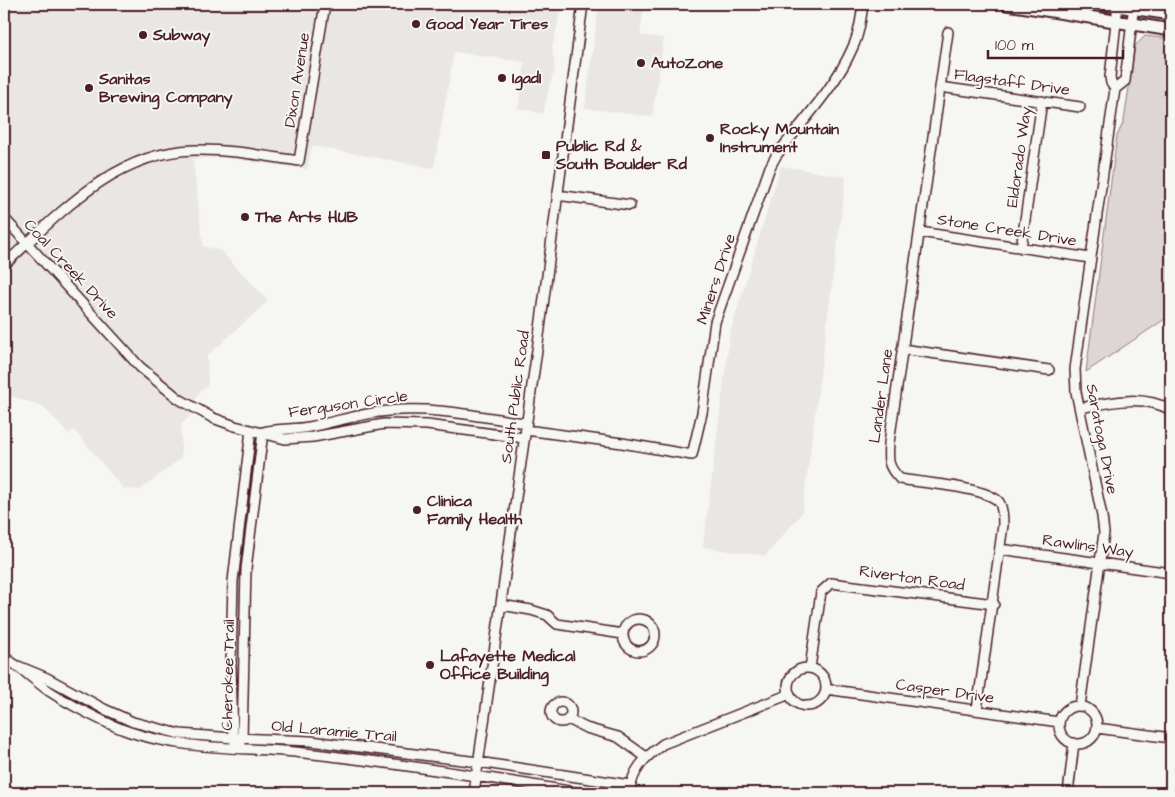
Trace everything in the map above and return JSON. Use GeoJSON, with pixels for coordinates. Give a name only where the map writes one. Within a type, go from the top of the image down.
{"type":"FeatureCollection","features":[{"type":"Feature","properties":{"kind":"main road"},"geometry":{"type":"LineString","coordinates":[[1007,4],[1171,30]]}},
{"type":"Feature","properties":{"kind":"main road"},"geometry":{"type":"LineString","coordinates":[[1104,4],[1134,6],[1171,14]]}},
{"type":"Feature","properties":{"kind":"street","name":"Dixon Avenue"},"geometry":{"type":"LineString","coordinates":[[27,244],[82,194],[104,178],[130,165],[158,156],[193,150],[221,150],[299,161],[325,4]]}},
{"type":"Feature","properties":{"kind":"street","name":"South Public Road"},"geometry":{"type":"LineString","coordinates":[[474,793],[583,4]]}},
{"type":"Feature","properties":{"kind":"street","name":"Miners Drive"},"geometry":{"type":"LineString","coordinates":[[525,430],[622,443],[692,455],[702,413],[715,322],[770,167],[776,156],[841,72],[853,47],[861,20],[863,4]]}},
{"type":"Feature","properties":{"kind":"street","name":"Saratoga Drive"},"geometry":{"type":"LineString","coordinates":[[1080,706],[1104,533],[1076,392],[1075,369],[1115,89],[1110,77],[1117,21],[1117,5]]}},
{"type":"Feature","properties":{"kind":"street","name":"Saratoga Drive"},"geometry":{"type":"LineString","coordinates":[[1115,89],[1125,81],[1134,6]]}},
{"type":"Feature","properties":{"kind":"street","name":"Lander Lane"},"geometry":{"type":"LineString","coordinates":[[948,32],[902,349],[888,460],[893,472],[900,479],[978,491],[991,495],[1000,503],[1004,525],[994,604],[977,710]]}},
{"type":"Feature","properties":{"kind":"street","name":"Flagstaff Drive"},"geometry":{"type":"LineString","coordinates":[[940,86],[1080,107]]}},
{"type":"Feature","properties":{"kind":"street","name":"Eldorado Way"},"geometry":{"type":"LineString","coordinates":[[1021,248],[1042,101]]}},
{"type":"Feature","properties":{"kind":"street"},"geometry":{"type":"LineString","coordinates":[[558,195],[630,205]]}},
{"type":"Feature","properties":{"kind":"street","name":"Coal Creek Drive"},"geometry":{"type":"LineString","coordinates":[[4,218],[117,340]]}},
{"type":"Feature","properties":{"kind":"street","name":"Stone Creek Drive"},"geometry":{"type":"LineString","coordinates":[[920,232],[1090,258]]}},
{"type":"Feature","properties":{"kind":"street"},"geometry":{"type":"LineString","coordinates":[[4,265],[27,244]]}},
{"type":"Feature","properties":{"kind":"street","name":"Ferguson Circle"},"geometry":{"type":"LineString","coordinates":[[117,340],[140,367],[179,399],[213,418],[278,438],[299,438],[330,434],[384,424],[525,430]]}},
{"type":"Feature","properties":{"kind":"street"},"geometry":{"type":"LineString","coordinates":[[902,349],[1049,370]]}},
{"type":"Feature","properties":{"kind":"street"},"geometry":{"type":"LineString","coordinates":[[1080,408],[1115,402],[1144,400],[1163,405],[1171,410]]}},
{"type":"Feature","properties":{"kind":"street","name":"Ferguson Circle"},"geometry":{"type":"LineString","coordinates":[[263,432],[276,429],[307,428],[387,411],[415,410],[443,412],[525,430]]}},
{"type":"Feature","properties":{"kind":"street","name":"Cherokee Trail"},"geometry":{"type":"LineString","coordinates":[[238,749],[233,738],[231,655],[233,582],[251,430]]}},
{"type":"Feature","properties":{"kind":"street","name":"Cherokee Trail"},"geometry":{"type":"LineString","coordinates":[[238,749],[242,739],[246,569],[263,432]]}},
{"type":"Feature","properties":{"kind":"street","name":"Rawlins Way"},"geometry":{"type":"LineString","coordinates":[[1000,549],[1171,573]]}},
{"type":"Feature","properties":{"kind":"street","name":"Riverton Road"},"geometry":{"type":"LineString","coordinates":[[810,668],[821,595],[827,585],[834,582],[994,604]]}},
{"type":"Feature","properties":{"kind":"street"},"geometry":{"type":"LineString","coordinates":[[501,605],[547,615],[557,624],[623,634]]}},
{"type":"Feature","properties":{"kind":"street","name":"Old Laramie Trail"},"geometry":{"type":"LineString","coordinates":[[4,657],[50,691],[129,732],[170,743],[293,752],[476,776],[580,793]]}},
{"type":"Feature","properties":{"kind":"street","name":"Old Laramie Trail"},"geometry":{"type":"LineString","coordinates":[[18,666],[47,678],[104,709],[134,722],[180,734],[242,739],[311,741],[478,762],[630,789]]}},
{"type":"Feature","properties":{"kind":"street"},"geometry":{"type":"LineString","coordinates":[[810,668],[816,670],[824,678],[826,689],[818,703],[808,706],[797,703],[790,694],[788,684],[798,670],[810,668]]}},
{"type":"Feature","properties":{"kind":"street","name":"Casper Drive"},"geometry":{"type":"LineString","coordinates":[[826,689],[1059,722]]}},
{"type":"Feature","properties":{"kind":"street"},"geometry":{"type":"LineString","coordinates":[[630,789],[638,767],[646,757],[663,744],[790,694]]}},
{"type":"Feature","properties":{"kind":"street"},"geometry":{"type":"LineString","coordinates":[[1080,706],[1092,712],[1097,728],[1089,740],[1080,744],[1064,738],[1059,722],[1070,708],[1080,706]]}},
{"type":"Feature","properties":{"kind":"street"},"geometry":{"type":"LineString","coordinates":[[568,719],[586,728],[618,736],[646,757]]}},
{"type":"Feature","properties":{"kind":"street"},"geometry":{"type":"LineString","coordinates":[[1097,728],[1171,738]]}},
{"type":"Feature","properties":{"kind":"street"},"geometry":{"type":"LineString","coordinates":[[1068,793],[1074,743]]}},
{"type":"Feature","properties":{"kind":"shaded area"},"geometry":{"type":"Polygon","coordinates":[[[4,4],[562,4],[552,48],[555,70],[549,86],[543,114],[518,108],[525,62],[454,52],[434,168],[312,146],[307,169],[218,157],[193,159],[203,246],[221,251],[268,301],[207,356],[208,386],[199,392],[189,417],[181,425],[181,458],[140,490],[124,489],[74,430],[68,434],[43,406],[4,394],[4,4]]]}},
{"type":"Feature","properties":{"kind":"shaded area"},"geometry":{"type":"Polygon","coordinates":[[[599,4],[644,4],[640,35],[664,38],[652,117],[585,108],[599,4]]]}},
{"type":"Feature","properties":{"kind":"shaded area"},"geometry":{"type":"Polygon","coordinates":[[[1145,36],[1171,40],[1171,315],[1086,372],[1117,136],[1124,121],[1135,46],[1145,36]]]}},
{"type":"Feature","properties":{"kind":"shaded area"},"geometry":{"type":"Polygon","coordinates":[[[781,166],[846,177],[802,513],[765,556],[703,547],[730,333],[781,166]]]}},
{"type":"Feature","properties":{"kind":"place","name":"Good Year Tires"},"geometry":{"type":"Point","coordinates":[416,24]}},
{"type":"Feature","properties":{"kind":"place","name":"Subway"},"geometry":{"type":"Point","coordinates":[143,35]}},
{"type":"Feature","properties":{"kind":"place","name":"AutoZone"},"geometry":{"type":"Point","coordinates":[641,63]}},
{"type":"Feature","properties":{"kind":"place","name":"IgadI"},"geometry":{"type":"Point","coordinates":[502,78]}},
{"type":"Feature","properties":{"kind":"place","name":"Sanitas Brewing Company"},"geometry":{"type":"Point","coordinates":[89,88]}},
{"type":"Feature","properties":{"kind":"place","name":"Rocky Mountain Instrument"},"geometry":{"type":"Point","coordinates":[710,138]}},
{"type":"Feature","properties":{"kind":"place","name":"Public Rd & South Boulder Rd"},"geometry":{"type":"Point","coordinates":[546,155]}},
{"type":"Feature","properties":{"kind":"place","name":"The Arts HUB"},"geometry":{"type":"Point","coordinates":[245,217]}},
{"type":"Feature","properties":{"kind":"place","name":"Clinica Family Health"},"geometry":{"type":"Point","coordinates":[417,510]}},
{"type":"Feature","properties":{"kind":"place","name":"Lafayette Medical Office Building"},"geometry":{"type":"Point","coordinates":[430,665]}}]}
